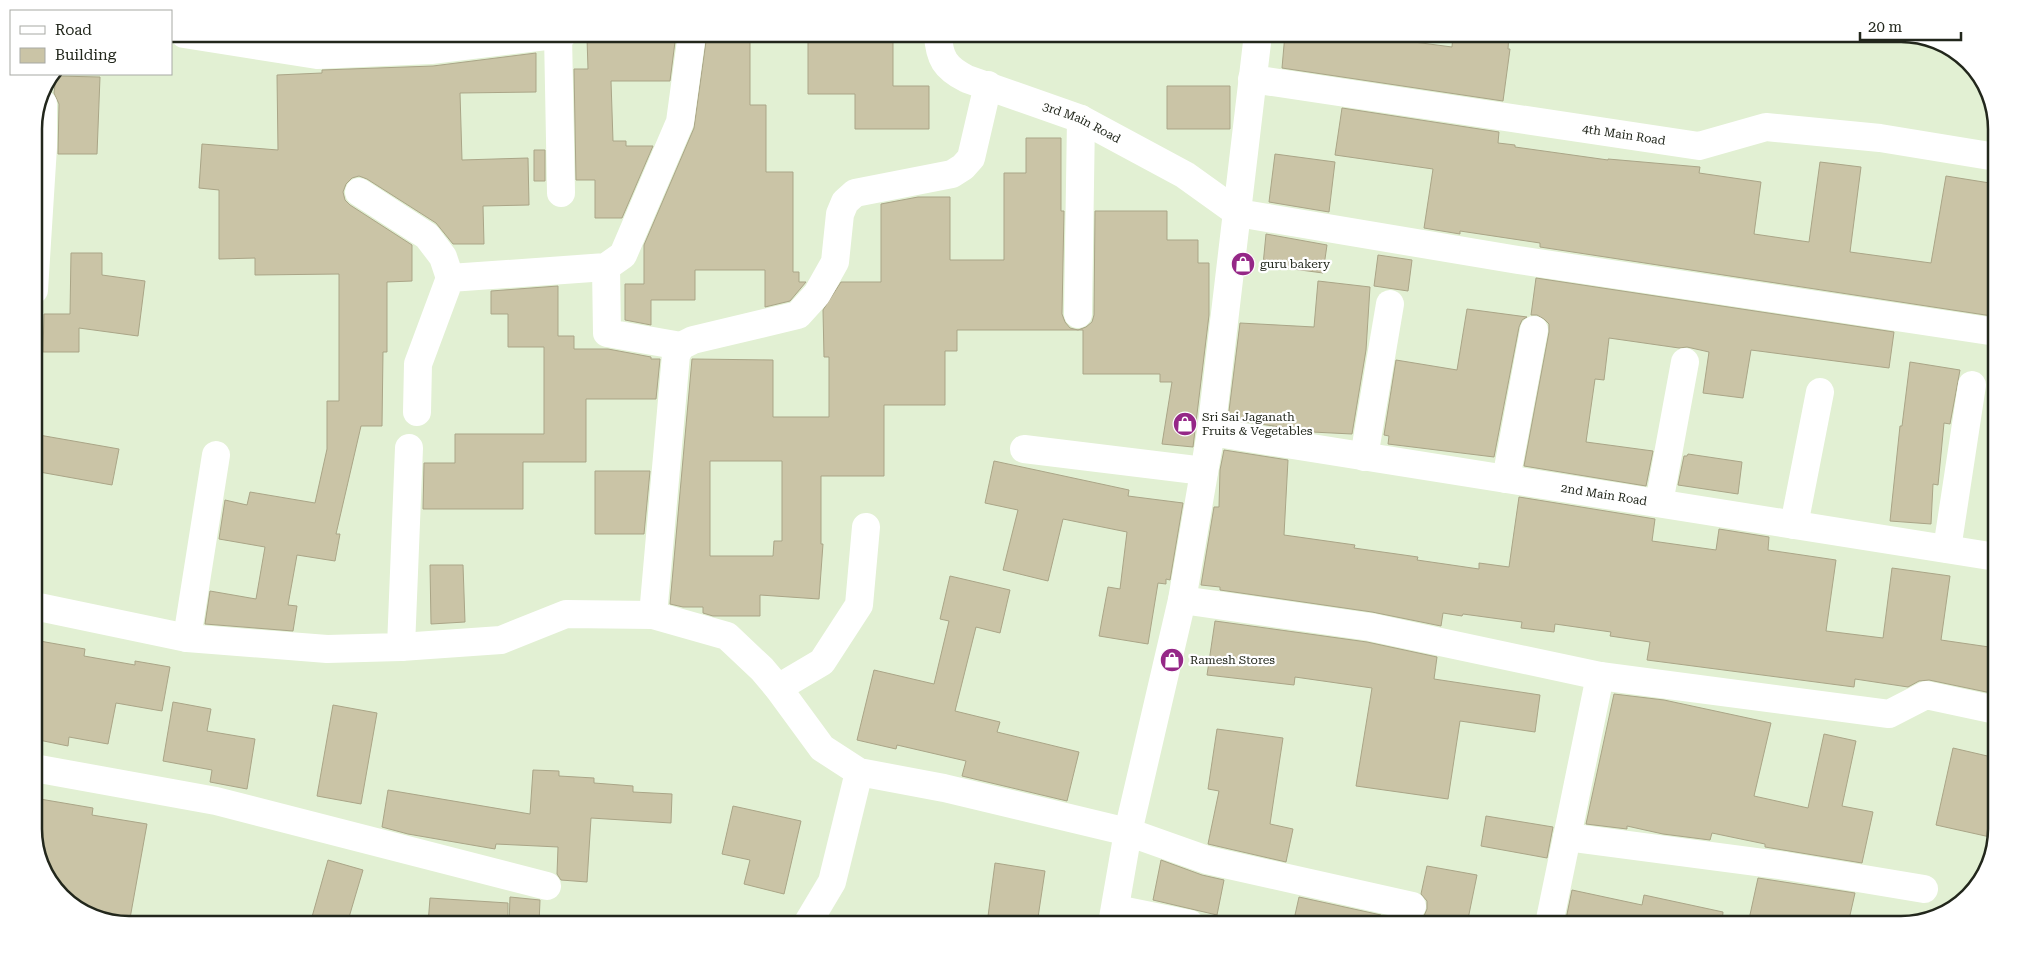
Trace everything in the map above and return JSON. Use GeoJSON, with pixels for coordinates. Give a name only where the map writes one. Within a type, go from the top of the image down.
{"type":"FeatureCollection","features":[{"type":"Feature","properties":{"kind":"street"},"geometry":{"type":"LineString","coordinates":[[232,42],[317,56],[431,42]]}},
{"type":"Feature","properties":{"kind":"street"},"geometry":{"type":"LineString","coordinates":[[558,42],[561,193]]}},
{"type":"Feature","properties":{"kind":"street"},"geometry":{"type":"LineString","coordinates":[[450,278],[606,267],[623,256],[680,122],[691,42]]}},
{"type":"Feature","properties":{"kind":"street","name":"3rd Main Road"},"geometry":{"type":"LineString","coordinates":[[939,42],[942,58],[952,72],[1081,119],[1185,175],[1238,213]]}},
{"type":"Feature","properties":{"kind":"street"},"geometry":{"type":"LineString","coordinates":[[1114,916],[1128,832],[1182,600],[1211,432],[1257,42]]}},
{"type":"Feature","properties":{"kind":"street","name":"4th Main Road"},"geometry":{"type":"LineString","coordinates":[[1252,79],[1699,146],[1766,127],[1880,138],[1987,156]]}},
{"type":"Feature","properties":{"kind":"street"},"geometry":{"type":"LineString","coordinates":[[653,615],[676,355],[681,346],[693,340],[798,315],[817,294],[836,262],[840,214],[845,202],[855,193],[952,174],[963,168],[971,158],[988,85]]}},
{"type":"Feature","properties":{"kind":"street"},"geometry":{"type":"LineString","coordinates":[[1078,314],[1081,119]]}},
{"type":"Feature","properties":{"kind":"street"},"geometry":{"type":"LineString","coordinates":[[359,192],[427,236],[443,257],[450,278],[418,364],[417,412]]}},
{"type":"Feature","properties":{"kind":"street"},"geometry":{"type":"LineString","coordinates":[[1238,213],[1518,260],[1987,331]]}},
{"type":"Feature","properties":{"kind":"street"},"geometry":{"type":"LineString","coordinates":[[606,267],[607,333],[681,346]]}},
{"type":"Feature","properties":{"kind":"street"},"geometry":{"type":"LineString","coordinates":[[1364,457],[1390,304]]}},
{"type":"Feature","properties":{"kind":"street"},"geometry":{"type":"LineString","coordinates":[[1506,479],[1534,330]]}},
{"type":"Feature","properties":{"kind":"street"},"geometry":{"type":"LineString","coordinates":[[1659,503],[1685,362]]}},
{"type":"Feature","properties":{"kind":"street"},"geometry":{"type":"LineString","coordinates":[[1946,549],[1972,385]]}},
{"type":"Feature","properties":{"kind":"street"},"geometry":{"type":"LineString","coordinates":[[1794,525],[1820,392]]}},
{"type":"Feature","properties":{"kind":"street","name":"2nd Main Road"},"geometry":{"type":"LineString","coordinates":[[1211,432],[1988,556]]}},
{"type":"Feature","properties":{"kind":"street"},"geometry":{"type":"LineString","coordinates":[[401,646],[409,448]]}},
{"type":"Feature","properties":{"kind":"street"},"geometry":{"type":"LineString","coordinates":[[1024,449],[1204,471]]}},
{"type":"Feature","properties":{"kind":"street"},"geometry":{"type":"LineString","coordinates":[[187,638],[216,455]]}},
{"type":"Feature","properties":{"kind":"street"},"geometry":{"type":"LineString","coordinates":[[778,688],[822,662],[859,605],[866,527]]}},
{"type":"Feature","properties":{"kind":"street"},"geometry":{"type":"LineString","coordinates":[[1182,600],[1370,628],[1600,676],[1889,714],[1926,695],[1988,708]]}},
{"type":"Feature","properties":{"kind":"street"},"geometry":{"type":"LineString","coordinates":[[43,608],[187,638],[327,649],[501,640],[566,614],[653,615],[727,636],[778,688],[822,748],[859,772],[944,788],[1128,832],[1208,860],[1412,906]]}},
{"type":"Feature","properties":{"kind":"street"},"geometry":{"type":"LineString","coordinates":[[1551,916],[1600,676]]}},
{"type":"Feature","properties":{"kind":"street"},"geometry":{"type":"LineString","coordinates":[[43,770],[216,801],[547,886]]}},
{"type":"Feature","properties":{"kind":"street"},"geometry":{"type":"LineString","coordinates":[[813,916],[832,882],[859,772]]}},
{"type":"Feature","properties":{"kind":"street"},"geometry":{"type":"LineString","coordinates":[[1567,837],[1786,866],[1924,888]]}},
{"type":"Feature","properties":{"kind":"building"},"geometry":{"type":"Polygon","coordinates":[[[587,42],[675,42],[670,81],[611,81],[613,141],[626,141],[626,146],[653,146],[622,218],[595,218],[595,180],[576,180],[574,69],[588,69],[587,42]]]}},
{"type":"Feature","properties":{"kind":"building"},"geometry":{"type":"Polygon","coordinates":[[[706,42],[750,42],[750,105],[766,105],[766,172],[793,172],[793,272],[799,272],[799,282],[806,282],[790,301],[765,307],[765,270],[695,270],[695,300],[651,300],[651,325],[625,320],[625,284],[644,284],[644,245],[694,128],[706,42]]]}},
{"type":"Feature","properties":{"kind":"building"},"geometry":{"type":"Polygon","coordinates":[[[808,42],[893,42],[893,86],[929,86],[929,129],[855,129],[855,94],[808,94],[808,42]]]}},
{"type":"Feature","properties":{"kind":"building"},"geometry":{"type":"Polygon","coordinates":[[[1284,42],[1414,42],[1452,47],[1452,42],[1508,42],[1508,49],[1510,49],[1503,101],[1282,68],[1284,42]]]}},
{"type":"Feature","properties":{"kind":"building"},"geometry":{"type":"Polygon","coordinates":[[[536,53],[536,92],[460,93],[462,160],[528,158],[529,205],[483,206],[484,244],[453,244],[436,223],[367,179],[359,176],[352,178],[346,184],[343,192],[345,200],[350,205],[412,245],[412,281],[387,282],[387,352],[383,352],[382,426],[361,426],[336,534],[340,534],[335,561],[297,555],[288,605],[297,606],[293,631],[205,624],[210,591],[256,599],[265,547],[219,539],[225,500],[247,505],[250,492],[315,503],[327,449],[327,401],[339,401],[339,274],[255,275],[255,258],[219,259],[219,190],[199,188],[202,144],[278,150],[277,75],[322,73],[322,70],[433,66],[536,53]]]}},
{"type":"Feature","properties":{"kind":"building"},"geometry":{"type":"Polygon","coordinates":[[[62,76],[100,77],[97,154],[58,154],[59,104],[54,93],[55,87],[62,76]]]}},
{"type":"Feature","properties":{"kind":"building"},"geometry":{"type":"Polygon","coordinates":[[[1167,86],[1230,86],[1230,129],[1167,129],[1167,86]]]}},
{"type":"Feature","properties":{"kind":"building"},"geometry":{"type":"Polygon","coordinates":[[[1342,108],[1499,132],[1498,143],[1515,145],[1515,147],[1608,160],[1700,167],[1699,173],[1761,182],[1754,234],[1809,242],[1820,162],[1861,167],[1850,252],[1931,263],[1946,176],[1987,183],[1987,315],[1540,247],[1540,243],[1460,231],[1460,234],[1424,228],[1433,169],[1335,155],[1342,108]]]}},
{"type":"Feature","properties":{"kind":"building"},"geometry":{"type":"Polygon","coordinates":[[[1026,138],[1061,138],[1061,211],[1064,211],[1062,314],[1070,328],[1078,330],[957,330],[957,351],[945,351],[945,405],[884,405],[884,476],[821,476],[821,544],[823,544],[819,599],[760,595],[760,616],[713,616],[703,613],[703,607],[683,607],[670,604],[692,359],[773,360],[773,417],[829,417],[829,357],[824,357],[823,310],[841,282],[881,282],[881,204],[918,197],[950,197],[950,260],[1004,260],[1004,173],[1026,173],[1026,138]],[[710,461],[710,556],[773,556],[774,541],[782,541],[782,461],[710,461]]]}},
{"type":"Feature","properties":{"kind":"building"},"geometry":{"type":"Polygon","coordinates":[[[534,150],[545,150],[545,181],[534,181],[534,150]]]}},
{"type":"Feature","properties":{"kind":"building"},"geometry":{"type":"Polygon","coordinates":[[[1275,154],[1335,162],[1329,212],[1269,202],[1275,154]]]}},
{"type":"Feature","properties":{"kind":"building"},"geometry":{"type":"Polygon","coordinates":[[[1095,211],[1167,211],[1167,240],[1198,240],[1198,263],[1209,263],[1209,315],[1193,447],[1162,444],[1172,382],[1160,382],[1160,374],[1083,374],[1083,330],[1078,330],[1092,322],[1094,315],[1095,211]]]}},
{"type":"Feature","properties":{"kind":"building"},"geometry":{"type":"Polygon","coordinates":[[[1266,234],[1327,245],[1323,273],[1263,265],[1266,234]]]}},
{"type":"Feature","properties":{"kind":"building"},"geometry":{"type":"Polygon","coordinates":[[[71,253],[102,253],[102,275],[145,281],[138,336],[79,328],[79,352],[43,352],[44,314],[70,314],[71,253]]]}},
{"type":"Feature","properties":{"kind":"building"},"geometry":{"type":"Polygon","coordinates":[[[1378,255],[1412,260],[1408,291],[1374,286],[1378,255]]]}},
{"type":"Feature","properties":{"kind":"building"},"geometry":{"type":"Polygon","coordinates":[[[1536,278],[1894,332],[1889,368],[1751,350],[1743,398],[1703,393],[1709,352],[1687,347],[1679,348],[1609,338],[1604,380],[1595,379],[1586,442],[1653,451],[1646,486],[1524,466],[1549,332],[1549,324],[1544,319],[1537,315],[1531,315],[1536,278]]]}},
{"type":"Feature","properties":{"kind":"building"},"geometry":{"type":"Polygon","coordinates":[[[1318,281],[1370,287],[1366,350],[1352,434],[1312,432],[1228,419],[1240,323],[1314,327],[1318,281]]]}},
{"type":"Feature","properties":{"kind":"building"},"geometry":{"type":"Polygon","coordinates":[[[558,286],[558,336],[574,336],[574,349],[608,349],[651,357],[651,359],[660,359],[656,399],[586,399],[586,462],[523,462],[523,509],[423,509],[424,463],[455,463],[455,434],[544,434],[544,347],[508,347],[508,314],[491,314],[491,291],[558,286]]]}},
{"type":"Feature","properties":{"kind":"building"},"geometry":{"type":"Polygon","coordinates":[[[1467,309],[1527,317],[1522,320],[1519,327],[1494,457],[1388,444],[1389,436],[1384,435],[1396,360],[1457,370],[1467,309]]]}},
{"type":"Feature","properties":{"kind":"building"},"geometry":{"type":"Polygon","coordinates":[[[1910,362],[1960,370],[1950,424],[1944,423],[1938,485],[1933,484],[1931,524],[1890,521],[1900,426],[1902,426],[1910,362]]]}},
{"type":"Feature","properties":{"kind":"building"},"geometry":{"type":"Polygon","coordinates":[[[43,436],[119,449],[112,485],[43,473],[43,436]]]}},
{"type":"Feature","properties":{"kind":"building"},"geometry":{"type":"Polygon","coordinates":[[[1224,450],[1288,460],[1284,535],[1355,545],[1354,548],[1418,557],[1417,560],[1479,569],[1479,563],[1509,567],[1519,497],[1655,519],[1652,541],[1716,550],[1719,529],[1769,537],[1768,550],[1836,560],[1826,631],[1883,638],[1892,568],[1950,576],[1941,640],[1988,647],[1988,692],[1929,680],[1919,681],[1908,687],[1855,679],[1854,687],[1647,660],[1650,642],[1610,636],[1611,632],[1555,624],[1554,632],[1521,628],[1522,622],[1443,613],[1441,626],[1372,612],[1220,590],[1220,587],[1201,585],[1214,507],[1219,507],[1220,470],[1224,450]]]}},
{"type":"Feature","properties":{"kind":"building"},"geometry":{"type":"Polygon","coordinates":[[[1688,454],[1742,462],[1738,494],[1678,485],[1684,456],[1688,454]]]}},
{"type":"Feature","properties":{"kind":"building"},"geometry":{"type":"Polygon","coordinates":[[[994,461],[1129,490],[1128,496],[1183,503],[1170,580],[1166,579],[1166,584],[1158,583],[1148,644],[1099,636],[1108,587],[1120,589],[1127,532],[1063,519],[1048,581],[1003,570],[1018,510],[985,503],[994,461]]]}},
{"type":"Feature","properties":{"kind":"building"},"geometry":{"type":"Polygon","coordinates":[[[595,471],[650,471],[644,534],[595,534],[595,471]]]}},
{"type":"Feature","properties":{"kind":"building"},"geometry":{"type":"Polygon","coordinates":[[[430,565],[463,565],[465,622],[431,624],[430,565]]]}},
{"type":"Feature","properties":{"kind":"building"},"geometry":{"type":"Polygon","coordinates":[[[950,576],[1010,590],[1000,633],[976,627],[955,711],[1000,722],[997,732],[1079,752],[1067,801],[962,776],[966,761],[897,745],[896,749],[857,740],[874,670],[934,684],[949,621],[940,619],[950,576]]]}},
{"type":"Feature","properties":{"kind":"building"},"geometry":{"type":"Polygon","coordinates":[[[1215,621],[1367,642],[1437,657],[1434,679],[1540,695],[1535,732],[1460,721],[1448,799],[1356,786],[1372,688],[1295,677],[1294,685],[1207,675],[1215,621]]]}},
{"type":"Feature","properties":{"kind":"building"},"geometry":{"type":"Polygon","coordinates":[[[43,642],[85,649],[84,656],[135,665],[135,661],[170,667],[162,711],[116,703],[108,744],[69,737],[68,746],[43,741],[43,642]]]}},
{"type":"Feature","properties":{"kind":"building"},"geometry":{"type":"Polygon","coordinates":[[[1614,694],[1664,700],[1771,723],[1754,796],[1808,808],[1824,734],[1856,741],[1842,806],[1873,812],[1862,863],[1765,847],[1765,844],[1712,833],[1710,840],[1663,834],[1627,826],[1627,829],[1586,824],[1614,694]]]}},
{"type":"Feature","properties":{"kind":"building"},"geometry":{"type":"Polygon","coordinates":[[[173,702],[211,709],[207,731],[255,739],[247,789],[210,782],[212,770],[163,761],[173,702]]]}},
{"type":"Feature","properties":{"kind":"building"},"geometry":{"type":"Polygon","coordinates":[[[333,705],[377,713],[361,804],[317,796],[333,705]]]}},
{"type":"Feature","properties":{"kind":"building"},"geometry":{"type":"Polygon","coordinates":[[[1217,729],[1283,738],[1270,824],[1293,829],[1286,862],[1208,844],[1219,791],[1208,789],[1217,729]]]}},
{"type":"Feature","properties":{"kind":"building"},"geometry":{"type":"Polygon","coordinates":[[[1953,748],[1988,756],[1987,836],[1936,825],[1953,748]]]}},
{"type":"Feature","properties":{"kind":"building"},"geometry":{"type":"Polygon","coordinates":[[[533,770],[559,771],[559,776],[594,778],[594,783],[633,786],[633,792],[672,794],[671,823],[591,818],[587,882],[561,880],[557,874],[558,847],[496,844],[495,849],[408,834],[382,827],[388,790],[530,814],[533,770]]]}},
{"type":"Feature","properties":{"kind":"building"},"geometry":{"type":"Polygon","coordinates":[[[43,800],[93,808],[92,815],[147,824],[130,916],[113,914],[86,904],[68,890],[54,872],[44,845],[43,800]]]}},
{"type":"Feature","properties":{"kind":"building"},"geometry":{"type":"Polygon","coordinates":[[[733,806],[801,821],[784,894],[744,884],[750,860],[722,854],[733,806]]]}},
{"type":"Feature","properties":{"kind":"building"},"geometry":{"type":"Polygon","coordinates":[[[1486,816],[1553,827],[1547,858],[1481,846],[1486,816]]]}},
{"type":"Feature","properties":{"kind":"building"},"geometry":{"type":"Polygon","coordinates":[[[328,860],[363,870],[349,916],[312,916],[328,860]]]}},
{"type":"Feature","properties":{"kind":"building"},"geometry":{"type":"Polygon","coordinates":[[[1161,860],[1202,875],[1224,880],[1217,915],[1153,900],[1161,860]]]}},
{"type":"Feature","properties":{"kind":"building"},"geometry":{"type":"Polygon","coordinates":[[[995,863],[1045,871],[1038,916],[988,916],[995,863]]]}},
{"type":"Feature","properties":{"kind":"building"},"geometry":{"type":"Polygon","coordinates":[[[1427,866],[1477,875],[1469,916],[1424,916],[1427,909],[1427,901],[1421,894],[1427,866]]]}},
{"type":"Feature","properties":{"kind":"building"},"geometry":{"type":"Polygon","coordinates":[[[1758,878],[1855,893],[1850,916],[1750,916],[1758,878]]]}},
{"type":"Feature","properties":{"kind":"building"},"geometry":{"type":"Polygon","coordinates":[[[1572,890],[1642,905],[1644,895],[1723,912],[1723,916],[1567,916],[1572,890]]]}},
{"type":"Feature","properties":{"kind":"building"},"geometry":{"type":"Polygon","coordinates":[[[510,897],[540,900],[539,916],[509,916],[510,897]]]}},
{"type":"Feature","properties":{"kind":"building"},"geometry":{"type":"Polygon","coordinates":[[[1299,897],[1381,915],[1381,916],[1295,916],[1299,897]]]}},
{"type":"Feature","properties":{"kind":"building"},"geometry":{"type":"Polygon","coordinates":[[[430,898],[508,903],[508,916],[429,916],[430,898]]]}},
{"type":"Feature","properties":{"kind":"place","name":"guru bakery"},"geometry":{"type":"Point","coordinates":[1243,264]}},
{"type":"Feature","properties":{"kind":"place","name":"Sri Sai Jaganath Fruits & Vegetables"},"geometry":{"type":"Point","coordinates":[1185,424]}},
{"type":"Feature","properties":{"kind":"place","name":"Ramesh Stores"},"geometry":{"type":"Point","coordinates":[1172,660]}}]}
